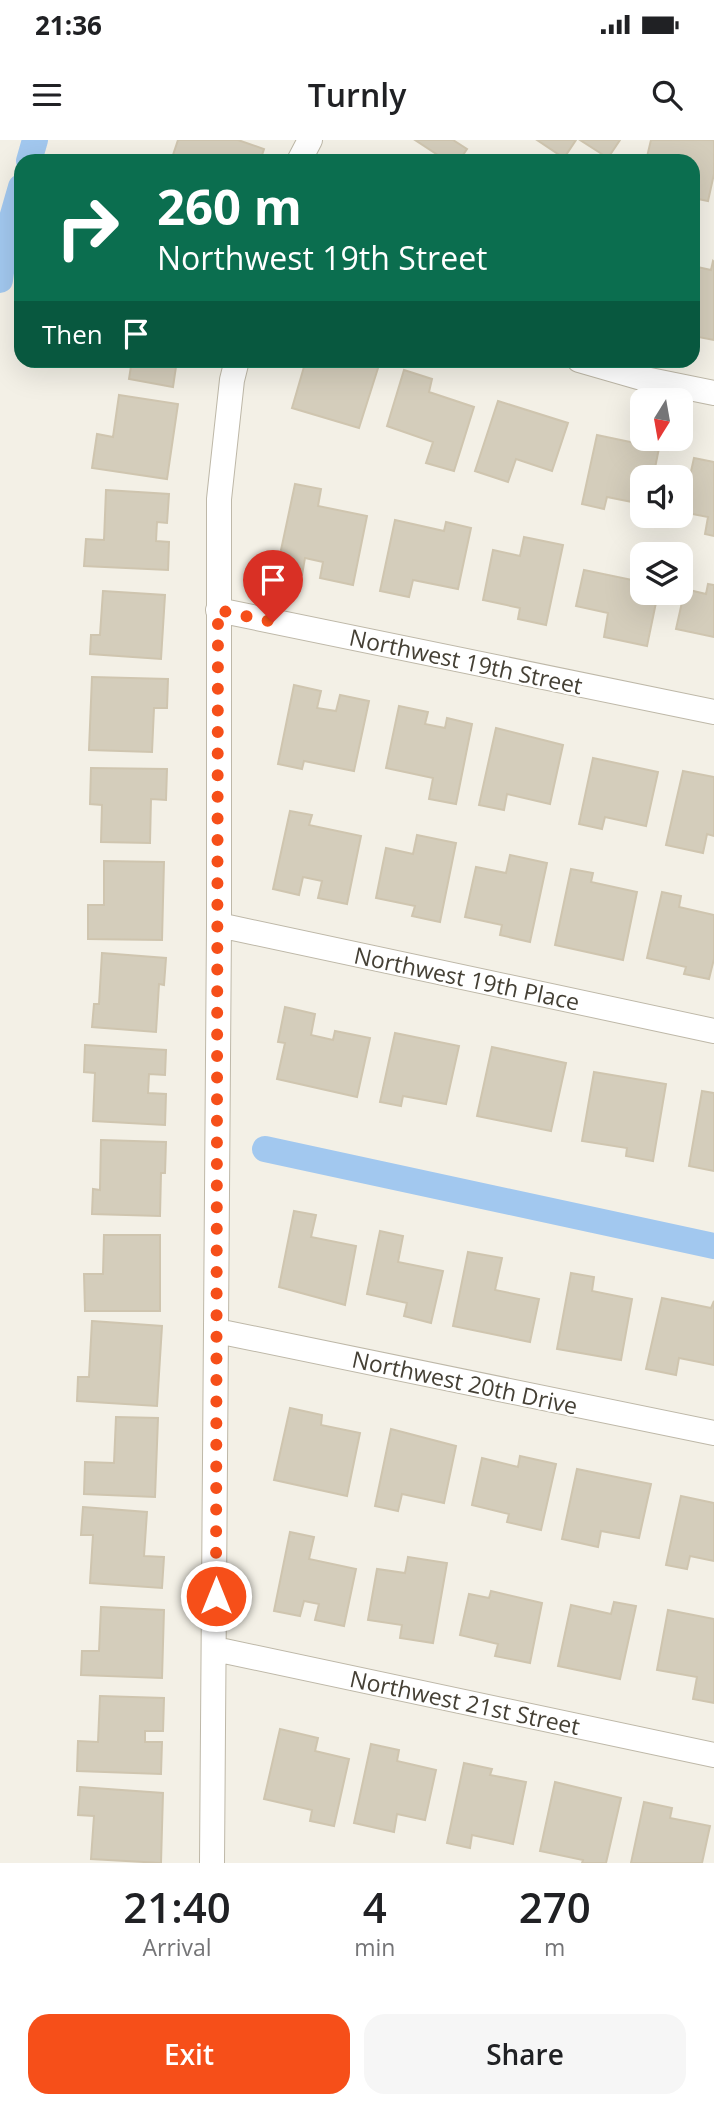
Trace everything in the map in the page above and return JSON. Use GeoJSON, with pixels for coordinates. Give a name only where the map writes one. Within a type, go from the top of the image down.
{"type":"FeatureCollection","features":[{"type":"Feature","properties":{"kind":"street"},"geometry":{"type":"LineString","coordinates":[[212,1863],[217,1331],[219,499],[235,368]]}},
{"type":"Feature","properties":{"kind":"street"},"geometry":{"type":"LineString","coordinates":[[607,368],[714,393]]}},
{"type":"Feature","properties":{"kind":"street","name":"Northwest 19th Street"},"geometry":{"type":"LineString","coordinates":[[218,610],[714,712]]}},
{"type":"Feature","properties":{"kind":"street","name":"Northwest 19th Place"},"geometry":{"type":"LineString","coordinates":[[219,925],[714,1031]]}},
{"type":"Feature","properties":{"kind":"street","name":"Northwest 20th Drive"},"geometry":{"type":"LineString","coordinates":[[217,1331],[714,1433]]}},
{"type":"Feature","properties":{"kind":"street","name":"Northwest 21st Street"},"geometry":{"type":"LineString","coordinates":[[215,1649],[714,1755]]}},
{"type":"Feature","properties":{"kind":"building"},"geometry":{"type":"Polygon","coordinates":[[[178,140],[238,140],[264,149],[262,154],[173,154],[178,140]]]}},
{"type":"Feature","properties":{"kind":"building"},"geometry":{"type":"Polygon","coordinates":[[[415,140],[453,140],[467,149],[464,154],[436,154],[415,140]]]}},
{"type":"Feature","properties":{"kind":"building"},"geometry":{"type":"Polygon","coordinates":[[[537,140],[576,140],[567,154],[558,154],[537,140]]]}},
{"type":"Feature","properties":{"kind":"building"},"geometry":{"type":"Polygon","coordinates":[[[580,140],[620,140],[611,154],[602,154],[580,140]]]}},
{"type":"Feature","properties":{"kind":"building"},"geometry":{"type":"Polygon","coordinates":[[[651,140],[714,140],[714,174],[708,201],[700,199],[700,154],[648,154],[651,140]]]}},
{"type":"Feature","properties":{"kind":"building"},"geometry":{"type":"Polygon","coordinates":[[[713,261],[714,340],[700,337],[700,268],[711,270],[713,261]]]}},
{"type":"Feature","properties":{"kind":"building"},"geometry":{"type":"Polygon","coordinates":[[[131,368],[176,368],[173,387],[129,379],[131,368]]]}},
{"type":"Feature","properties":{"kind":"building"},"geometry":{"type":"Polygon","coordinates":[[[304,368],[378,368],[359,428],[292,408],[304,368]]]}},
{"type":"Feature","properties":{"kind":"building"},"geometry":{"type":"Polygon","coordinates":[[[404,370],[432,379],[429,392],[474,407],[454,471],[426,463],[433,442],[387,426],[404,370]]]}},
{"type":"Feature","properties":{"kind":"building"},"geometry":{"type":"Polygon","coordinates":[[[119,395],[178,404],[167,479],[92,468],[97,434],[113,437],[119,395]]]}},
{"type":"Feature","properties":{"kind":"building"},"geometry":{"type":"Polygon","coordinates":[[[498,401],[568,423],[552,471],[516,459],[508,482],[475,471],[498,401]]]}},
{"type":"Feature","properties":{"kind":"building"},"geometry":{"type":"Polygon","coordinates":[[[597,435],[630,442],[630,452],[658,452],[656,465],[630,465],[630,502],[607,497],[604,509],[582,504],[597,435]]]}},
{"type":"Feature","properties":{"kind":"building"},"geometry":{"type":"Polygon","coordinates":[[[694,458],[714,462],[714,536],[705,534],[708,517],[693,514],[694,458]]]}},
{"type":"Feature","properties":{"kind":"building"},"geometry":{"type":"Polygon","coordinates":[[[295,484],[321,489],[318,506],[367,516],[353,585],[320,578],[323,562],[305,558],[302,575],[277,569],[295,484]]]}},
{"type":"Feature","properties":{"kind":"building"},"geometry":{"type":"Polygon","coordinates":[[[106,490],[169,494],[167,523],[157,522],[156,541],[169,542],[168,570],[84,566],[86,539],[104,540],[106,490]]]}},
{"type":"Feature","properties":{"kind":"building"},"geometry":{"type":"Polygon","coordinates":[[[395,520],[444,531],[446,522],[471,528],[458,589],[413,580],[409,597],[380,591],[395,520]]]}},
{"type":"Feature","properties":{"kind":"building"},"geometry":{"type":"Polygon","coordinates":[[[524,537],[563,545],[546,625],[518,619],[520,608],[483,600],[493,550],[520,556],[524,537]]]}},
{"type":"Feature","properties":{"kind":"building"},"geometry":{"type":"Polygon","coordinates":[[[584,570],[630,580],[630,605],[656,605],[647,646],[604,637],[608,613],[576,606],[584,570]]]}},
{"type":"Feature","properties":{"kind":"building"},"geometry":{"type":"Polygon","coordinates":[[[708,584],[714,585],[714,637],[676,629],[681,605],[693,605],[693,591],[706,594],[708,584]]]}},
{"type":"Feature","properties":{"kind":"building"},"geometry":{"type":"Polygon","coordinates":[[[103,591],[165,595],[161,659],[90,654],[91,635],[100,635],[103,591]]]}},
{"type":"Feature","properties":{"kind":"building"},"geometry":{"type":"Polygon","coordinates":[[[92,677],[168,679],[167,708],[154,708],[152,752],[89,750],[92,677]]]}},
{"type":"Feature","properties":{"kind":"building"},"geometry":{"type":"Polygon","coordinates":[[[294,685],[321,691],[317,708],[336,711],[340,695],[369,701],[354,771],[304,761],[302,769],[278,764],[294,685]]]}},
{"type":"Feature","properties":{"kind":"building"},"geometry":{"type":"Polygon","coordinates":[[[399,706],[428,712],[425,724],[445,728],[447,718],[472,724],[456,804],[429,799],[433,778],[386,768],[399,706]]]}},
{"type":"Feature","properties":{"kind":"building"},"geometry":{"type":"Polygon","coordinates":[[[496,728],[563,745],[550,804],[507,794],[504,810],[479,805],[496,728]]]}},
{"type":"Feature","properties":{"kind":"building"},"geometry":{"type":"Polygon","coordinates":[[[593,758],[658,772],[646,826],[605,817],[602,829],[579,824],[593,758]]]}},
{"type":"Feature","properties":{"kind":"building"},"geometry":{"type":"Polygon","coordinates":[[[91,768],[167,769],[166,800],[151,799],[150,843],[101,842],[102,805],[90,804],[91,768]]]}},
{"type":"Feature","properties":{"kind":"building"},"geometry":{"type":"Polygon","coordinates":[[[683,771],[714,777],[714,836],[707,834],[703,853],[666,845],[683,771]]]}},
{"type":"Feature","properties":{"kind":"building"},"geometry":{"type":"Polygon","coordinates":[[[290,811],[312,815],[309,825],[361,836],[347,904],[318,898],[322,881],[303,877],[299,895],[273,889],[290,811]]]}},
{"type":"Feature","properties":{"kind":"building"},"geometry":{"type":"Polygon","coordinates":[[[417,835],[456,843],[440,922],[412,916],[415,906],[376,898],[386,848],[413,854],[417,835]]]}},
{"type":"Feature","properties":{"kind":"building"},"geometry":{"type":"Polygon","coordinates":[[[510,855],[547,863],[530,942],[500,935],[502,925],[465,917],[476,867],[506,873],[510,855]]]}},
{"type":"Feature","properties":{"kind":"building"},"geometry":{"type":"Polygon","coordinates":[[[104,861],[164,862],[162,940],[88,939],[88,905],[104,905],[104,861]]]}},
{"type":"Feature","properties":{"kind":"building"},"geometry":{"type":"Polygon","coordinates":[[[571,869],[593,873],[591,882],[637,892],[623,960],[555,945],[571,869]]]}},
{"type":"Feature","properties":{"kind":"building"},"geometry":{"type":"Polygon","coordinates":[[[662,892],[681,896],[679,907],[714,915],[714,959],[709,979],[684,974],[686,967],[647,958],[662,892]]]}},
{"type":"Feature","properties":{"kind":"building"},"geometry":{"type":"Polygon","coordinates":[[[102,953],[166,958],[164,985],[159,984],[156,1032],[92,1027],[94,1004],[99,1004],[102,953]]]}},
{"type":"Feature","properties":{"kind":"building"},"geometry":{"type":"Polygon","coordinates":[[[285,1007],[315,1014],[311,1035],[333,1040],[335,1031],[370,1038],[357,1097],[277,1079],[285,1043],[278,1042],[285,1007]]]}},
{"type":"Feature","properties":{"kind":"building"},"geometry":{"type":"Polygon","coordinates":[[[395,1033],[459,1046],[446,1104],[403,1096],[401,1106],[380,1102],[395,1033]]]}},
{"type":"Feature","properties":{"kind":"building"},"geometry":{"type":"Polygon","coordinates":[[[85,1045],[166,1050],[165,1075],[149,1074],[148,1093],[166,1094],[165,1125],[93,1121],[95,1073],[84,1072],[85,1045]]]}},
{"type":"Feature","properties":{"kind":"building"},"geometry":{"type":"Polygon","coordinates":[[[492,1047],[566,1063],[551,1131],[477,1116],[492,1047]]]}},
{"type":"Feature","properties":{"kind":"building"},"geometry":{"type":"Polygon","coordinates":[[[594,1072],[666,1084],[653,1161],[626,1156],[627,1148],[582,1141],[594,1072]]]}},
{"type":"Feature","properties":{"kind":"building"},"geometry":{"type":"Polygon","coordinates":[[[702,1091],[714,1093],[714,1171],[689,1166],[702,1091]]]}},
{"type":"Feature","properties":{"kind":"building"},"geometry":{"type":"Polygon","coordinates":[[[101,1140],[166,1142],[165,1173],[161,1173],[160,1216],[92,1214],[93,1189],[100,1190],[101,1140]]]}},
{"type":"Feature","properties":{"kind":"building"},"geometry":{"type":"Polygon","coordinates":[[[294,1211],[316,1215],[311,1237],[356,1246],[345,1305],[279,1287],[294,1211]]]}},
{"type":"Feature","properties":{"kind":"building"},"geometry":{"type":"Polygon","coordinates":[[[380,1231],[403,1236],[398,1262],[443,1271],[431,1323],[404,1316],[407,1303],[367,1294],[380,1231]]]}},
{"type":"Feature","properties":{"kind":"building"},"geometry":{"type":"Polygon","coordinates":[[[104,1235],[160,1235],[160,1311],[85,1311],[84,1274],[103,1274],[104,1235]]]}},
{"type":"Feature","properties":{"kind":"building"},"geometry":{"type":"Polygon","coordinates":[[[468,1252],[502,1258],[495,1290],[539,1299],[530,1342],[453,1326],[468,1252]]]}},
{"type":"Feature","properties":{"kind":"building"},"geometry":{"type":"Polygon","coordinates":[[[571,1273],[594,1277],[592,1291],[632,1299],[621,1360],[557,1349],[571,1273]]]}},
{"type":"Feature","properties":{"kind":"building"},"geometry":{"type":"Polygon","coordinates":[[[662,1298],[711,1308],[714,1301],[714,1365],[679,1358],[676,1375],[646,1369],[662,1298]]]}},
{"type":"Feature","properties":{"kind":"building"},"geometry":{"type":"Polygon","coordinates":[[[92,1321],[162,1326],[157,1406],[77,1401],[78,1377],[89,1377],[92,1321]]]}},
{"type":"Feature","properties":{"kind":"building"},"geometry":{"type":"Polygon","coordinates":[[[290,1408],[322,1415],[321,1425],[360,1433],[347,1496],[274,1480],[290,1408]]]}},
{"type":"Feature","properties":{"kind":"building"},"geometry":{"type":"Polygon","coordinates":[[[116,1417],[158,1418],[155,1497],[84,1494],[85,1462],[114,1463],[116,1417]]]}},
{"type":"Feature","properties":{"kind":"building"},"geometry":{"type":"Polygon","coordinates":[[[391,1429],[456,1446],[444,1503],[402,1494],[398,1511],[375,1506],[391,1429]]]}},
{"type":"Feature","properties":{"kind":"building"},"geometry":{"type":"Polygon","coordinates":[[[520,1456],[556,1464],[541,1530],[507,1522],[509,1514],[472,1505],[482,1458],[518,1467],[520,1456]]]}},
{"type":"Feature","properties":{"kind":"building"},"geometry":{"type":"Polygon","coordinates":[[[577,1469],[651,1484],[639,1538],[601,1531],[598,1547],[562,1539],[577,1469]]]}},
{"type":"Feature","properties":{"kind":"building"},"geometry":{"type":"Polygon","coordinates":[[[681,1496],[714,1503],[714,1561],[690,1556],[687,1569],[666,1565],[681,1496]]]}},
{"type":"Feature","properties":{"kind":"building"},"geometry":{"type":"Polygon","coordinates":[[[83,1507],[147,1512],[144,1556],[164,1557],[162,1588],[90,1583],[93,1535],[81,1535],[83,1507]]]}},
{"type":"Feature","properties":{"kind":"building"},"geometry":{"type":"Polygon","coordinates":[[[290,1532],[314,1537],[309,1559],[356,1569],[344,1626],[315,1620],[319,1604],[304,1601],[300,1616],[274,1611],[290,1532]]]}},
{"type":"Feature","properties":{"kind":"building"},"geometry":{"type":"Polygon","coordinates":[[[408,1557],[447,1563],[433,1643],[400,1638],[402,1625],[368,1620],[377,1569],[405,1573],[408,1557]]]}},
{"type":"Feature","properties":{"kind":"building"},"geometry":{"type":"Polygon","coordinates":[[[491,1591],[542,1603],[530,1663],[495,1656],[498,1644],[460,1635],[469,1594],[489,1598],[491,1591]]]}},
{"type":"Feature","properties":{"kind":"building"},"geometry":{"type":"Polygon","coordinates":[[[614,1602],[636,1606],[620,1679],[558,1666],[571,1605],[611,1614],[614,1602]]]}},
{"type":"Feature","properties":{"kind":"building"},"geometry":{"type":"Polygon","coordinates":[[[101,1607],[164,1610],[162,1678],[81,1675],[82,1651],[99,1651],[101,1607]]]}},
{"type":"Feature","properties":{"kind":"building"},"geometry":{"type":"Polygon","coordinates":[[[668,1610],[714,1619],[714,1703],[693,1699],[697,1677],[657,1670],[668,1610]]]}},
{"type":"Feature","properties":{"kind":"building"},"geometry":{"type":"Polygon","coordinates":[[[100,1696],[164,1698],[163,1731],[145,1731],[145,1742],[162,1742],[161,1774],[77,1771],[78,1741],[98,1742],[100,1696]]]}},
{"type":"Feature","properties":{"kind":"building"},"geometry":{"type":"Polygon","coordinates":[[[280,1729],[318,1738],[315,1751],[349,1759],[334,1826],[310,1821],[312,1810],[264,1799],[280,1729]]]}},
{"type":"Feature","properties":{"kind":"building"},"geometry":{"type":"Polygon","coordinates":[[[371,1744],[399,1750],[397,1761],[436,1770],[425,1820],[397,1814],[394,1832],[354,1823],[371,1744]]]}},
{"type":"Feature","properties":{"kind":"building"},"geometry":{"type":"Polygon","coordinates":[[[464,1763],[492,1769],[490,1775],[526,1782],[513,1844],[472,1835],[470,1848],[447,1843],[464,1763]]]}},
{"type":"Feature","properties":{"kind":"building"},"geometry":{"type":"Polygon","coordinates":[[[555,1782],[621,1798],[606,1863],[582,1863],[583,1860],[540,1851],[555,1782]]]}},
{"type":"Feature","properties":{"kind":"building"},"geometry":{"type":"Polygon","coordinates":[[[80,1787],[163,1793],[161,1863],[91,1859],[94,1816],[78,1815],[80,1787]]]}},
{"type":"Feature","properties":{"kind":"building"},"geometry":{"type":"Polygon","coordinates":[[[644,1802],[672,1808],[670,1818],[710,1826],[702,1863],[631,1863],[644,1802]]]}},
{"type":"Feature","properties":{"kind":"waterway"},"geometry":{"type":"LineString","coordinates":[[31,154],[35,140]]}},
{"type":"Feature","properties":{"kind":"waterway"},"geometry":{"type":"LineString","coordinates":[[0,280],[5,242],[14,211]]}},
{"type":"Feature","properties":{"kind":"waterway"},"geometry":{"type":"LineString","coordinates":[[265,1149],[714,1246]]}},
{"type":"Feature","properties":{"kind":"route"},"geometry":{"type":"LineString","coordinates":[[216,1596],[218,610],[273,622]]}}]}
